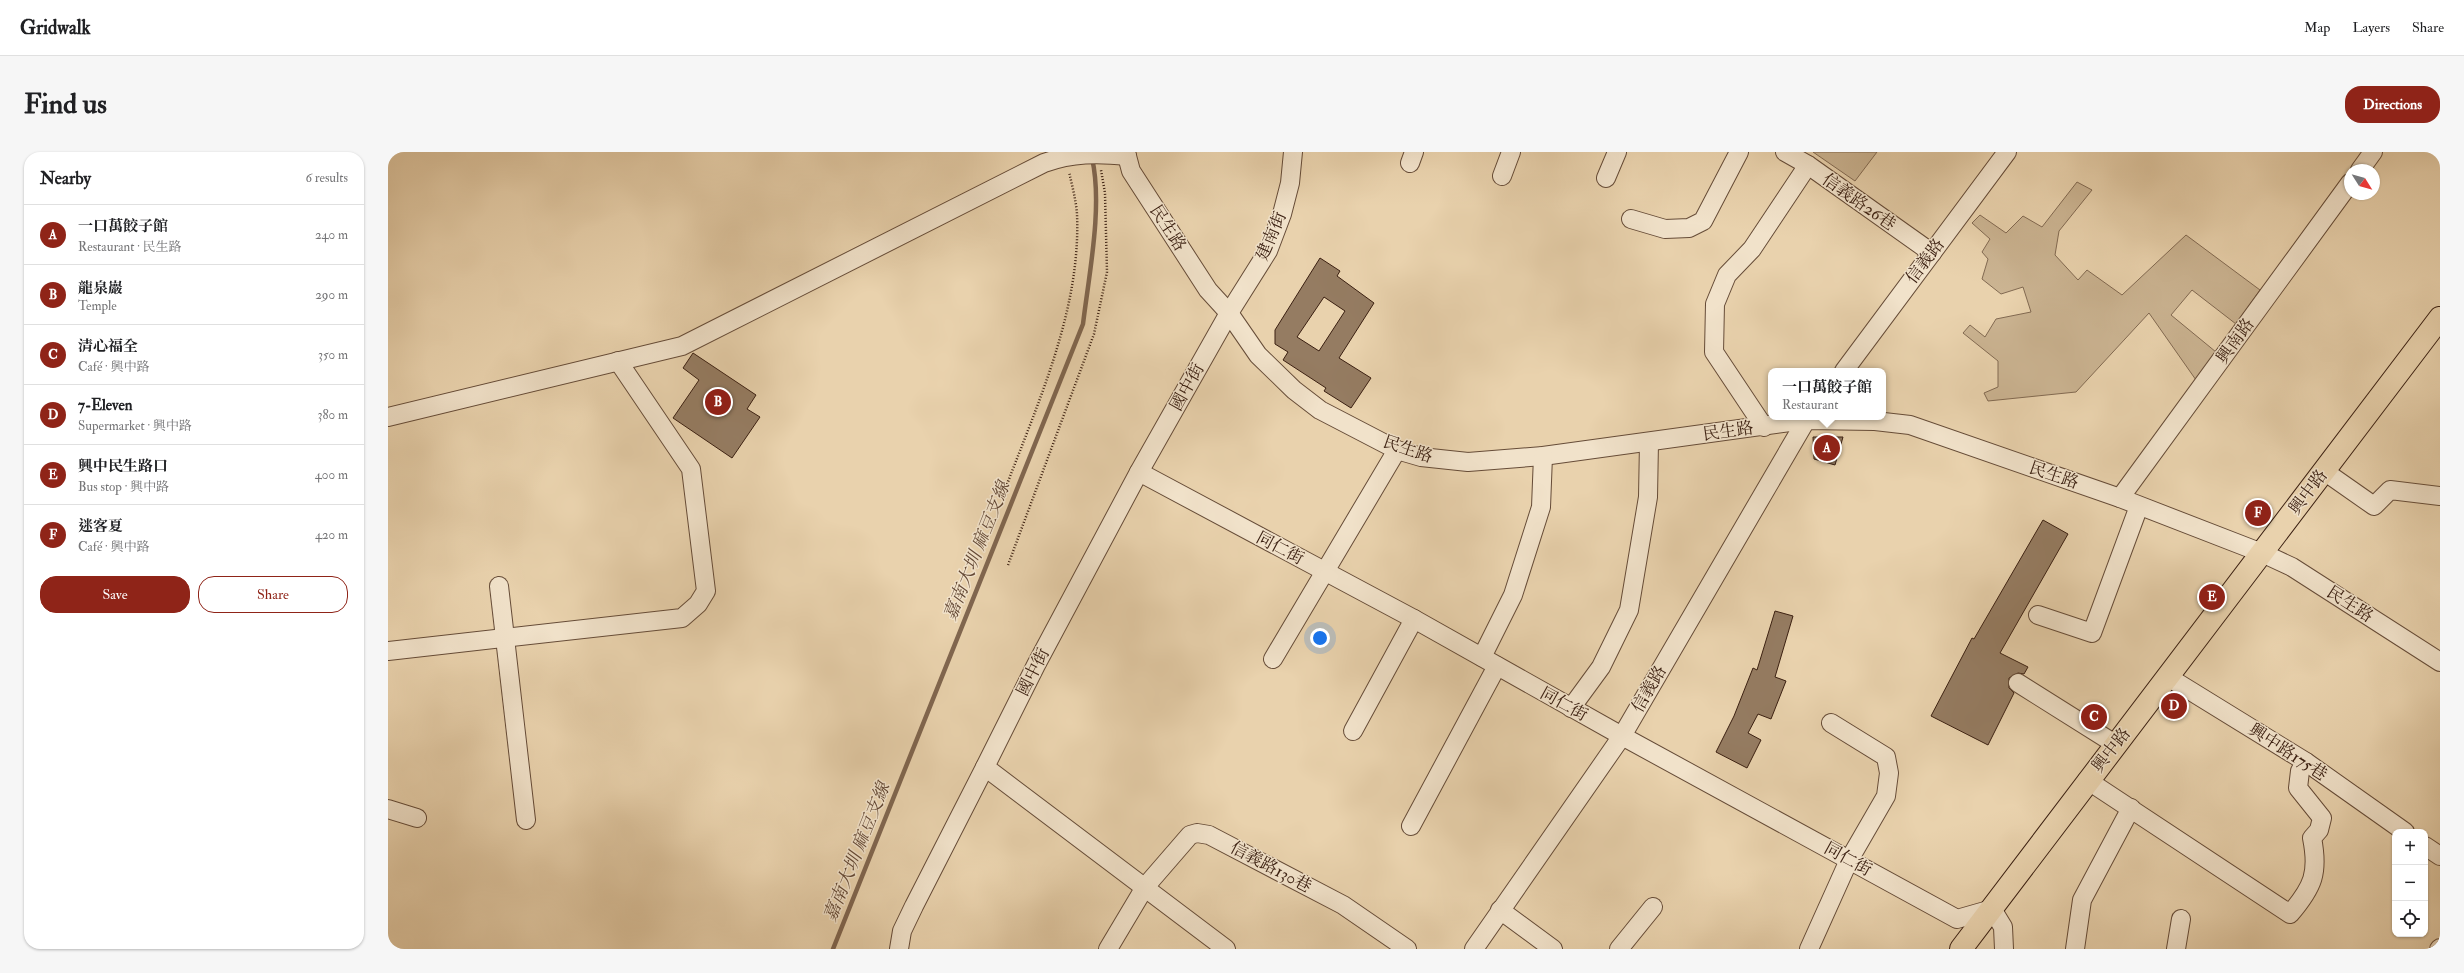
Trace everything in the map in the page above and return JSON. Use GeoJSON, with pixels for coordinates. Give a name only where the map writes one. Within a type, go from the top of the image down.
{"type":"FeatureCollection","features":[{"type":"Feature","properties":{"kind":"main road","name":"興中路"},"geometry":{"type":"LineString","coordinates":[[1961,949],[2087,780],[2168,677],[2440,318]]}},
{"type":"Feature","properties":{"kind":"street","name":"建南街"},"geometry":{"type":"LineString","coordinates":[[1229,313],[1268,250],[1282,214],[1290,183],[1292,152]]}},
{"type":"Feature","properties":{"kind":"street"},"geometry":{"type":"LineString","coordinates":[[1502,176],[1511,152]]}},
{"type":"Feature","properties":{"kind":"street"},"geometry":{"type":"LineString","coordinates":[[1606,178],[1617,152]]}},
{"type":"Feature","properties":{"kind":"street"},"geometry":{"type":"LineString","coordinates":[[1631,219],[1665,229],[1689,228],[1703,221],[1739,152]]}},
{"type":"Feature","properties":{"kind":"street","name":"信義路26巷"},"geometry":{"type":"LineString","coordinates":[[1785,152],[1808,166],[1932,253]]}},
{"type":"Feature","properties":{"kind":"street","name":"信義路"},"geometry":{"type":"LineString","coordinates":[[1846,368],[2007,152]]}},
{"type":"Feature","properties":{"kind":"street"},"geometry":{"type":"LineString","coordinates":[[2364,164],[2373,152]]}},
{"type":"Feature","properties":{"kind":"street"},"geometry":{"type":"LineString","coordinates":[[388,417],[682,346],[1044,163],[1066,156],[1098,153],[1128,154]]}},
{"type":"Feature","properties":{"kind":"street","name":"民生路"},"geometry":{"type":"LineString","coordinates":[[1128,154],[1131,170],[1208,290],[1229,313],[1258,355],[1294,390],[1320,410],[1397,450],[1437,460],[1468,462],[1543,456],[1764,427],[1802,420]]}},
{"type":"Feature","properties":{"kind":"street"},"geometry":{"type":"LineString","coordinates":[[1764,427],[1714,352],[1714,304],[1727,275],[1752,249],[1808,166]]}},
{"type":"Feature","properties":{"kind":"street","name":"興南路"},"geometry":{"type":"LineString","coordinates":[[2120,498],[2344,191]]}},
{"type":"Feature","properties":{"kind":"street","name":"國中街"},"geometry":{"type":"LineString","coordinates":[[899,949],[902,931],[914,906],[1036,665],[1139,472],[1229,313]]}},
{"type":"Feature","properties":{"kind":"street"},"geometry":{"type":"LineString","coordinates":[[388,651],[682,618],[698,604],[706,591],[691,469],[618,361]]}},
{"type":"Feature","properties":{"kind":"street","name":"信義路"},"geometry":{"type":"LineString","coordinates":[[1474,949],[1622,736],[1806,420]]}},
{"type":"Feature","properties":{"kind":"street","name":"民生路"},"geometry":{"type":"LineString","coordinates":[[1841,420],[1875,421],[1910,425],[2120,498],[2262,552],[2292,567],[2440,662]]}},
{"type":"Feature","properties":{"kind":"street"},"geometry":{"type":"LineString","coordinates":[[1571,708],[1601,667],[1629,610],[1648,497],[1649,442]]}},
{"type":"Feature","properties":{"kind":"street"},"geometry":{"type":"LineString","coordinates":[[1273,659],[1397,450]]}},
{"type":"Feature","properties":{"kind":"street"},"geometry":{"type":"LineString","coordinates":[[1411,826],[1489,662],[1513,595],[1541,507],[1543,456]]}},
{"type":"Feature","properties":{"kind":"street"},"geometry":{"type":"LineString","coordinates":[[2324,471],[2374,506],[2390,490],[2440,496]]}},
{"type":"Feature","properties":{"kind":"street","name":"同仁街"},"geometry":{"type":"LineString","coordinates":[[1139,472],[1414,619],[1571,708],[1957,919],[1992,909]]}},
{"type":"Feature","properties":{"kind":"street"},"geometry":{"type":"LineString","coordinates":[[2038,616],[2092,633],[2139,506]]}},
{"type":"Feature","properties":{"kind":"street"},"geometry":{"type":"LineString","coordinates":[[499,586],[526,820]]}},
{"type":"Feature","properties":{"kind":"street"},"geometry":{"type":"LineString","coordinates":[[1353,731],[1414,619]]}},
{"type":"Feature","properties":{"kind":"street","name":"興中路175巷"},"geometry":{"type":"LineString","coordinates":[[2168,677],[2306,762],[2401,829]]}},
{"type":"Feature","properties":{"kind":"street"},"geometry":{"type":"LineString","coordinates":[[2018,683],[2115,744]]}},
{"type":"Feature","properties":{"kind":"street"},"geometry":{"type":"LineString","coordinates":[[1809,949],[1849,860],[1886,796],[1889,773],[1886,757],[1831,723]]}},
{"type":"Feature","properties":{"kind":"street","name":"興中路"},"geometry":{"type":"LineString","coordinates":[[2087,780],[2290,914],[2307,894],[2316,868],[2312,838],[2319,830],[2322,818],[2298,788],[2300,771],[2306,762]]}},
{"type":"Feature","properties":{"kind":"street"},"geometry":{"type":"LineString","coordinates":[[984,768],[1226,949]]}},
{"type":"Feature","properties":{"kind":"street"},"geometry":{"type":"LineString","coordinates":[[2075,949],[2082,900],[2131,808]]}},
{"type":"Feature","properties":{"kind":"street"},"geometry":{"type":"LineString","coordinates":[[388,809],[417,818]]}},
{"type":"Feature","properties":{"kind":"street","name":"信義路130巷"},"geometry":{"type":"LineString","coordinates":[[1108,949],[1145,887],[1190,835],[1197,833],[1209,835],[1343,905],[1407,949]]}},
{"type":"Feature","properties":{"kind":"street"},"geometry":{"type":"LineString","coordinates":[[2428,848],[2440,856]]}},
{"type":"Feature","properties":{"kind":"street"},"geometry":{"type":"LineString","coordinates":[[1619,949],[1653,907]]}},
{"type":"Feature","properties":{"kind":"street"},"geometry":{"type":"LineString","coordinates":[[1992,909],[2002,927],[2004,949]]}},
{"type":"Feature","properties":{"kind":"street"},"geometry":{"type":"LineString","coordinates":[[1500,910],[1553,949]]}},
{"type":"Feature","properties":{"kind":"street"},"geometry":{"type":"LineString","coordinates":[[2176,949],[2181,919]]}},
{"type":"Feature","properties":{"kind":"path"},"geometry":{"type":"LineString","coordinates":[[1008,565],[1094,334],[1107,272],[1105,193],[1098,153]]}},
{"type":"Feature","properties":{"kind":"path"},"geometry":{"type":"LineString","coordinates":[[1006,487],[1049,374],[1074,283],[1077,213],[1066,156]]}},
{"type":"Feature","properties":{"kind":"shaded area"},"geometry":{"type":"Polygon","coordinates":[[[1813,152],[1877,152],[1855,181],[1813,152]]]}},
{"type":"Feature","properties":{"kind":"shaded area"},"geometry":{"type":"Polygon","coordinates":[[[2077,182],[2092,190],[2059,231],[2055,255],[2078,280],[2087,270],[2122,295],[2186,235],[2260,290],[2236,324],[2192,290],[2171,315],[2216,352],[2196,380],[2149,313],[2076,392],[1988,401],[1984,393],[1998,387],[1998,361],[1963,333],[1970,325],[1985,337],[1996,319],[2031,312],[2023,287],[2001,294],[1982,279],[1988,259],[1982,252],[1990,239],[1972,223],[1980,215],[2006,233],[2023,216],[2042,227],[2077,182]]]}},
{"type":"Feature","properties":{"kind":"building"},"geometry":{"type":"Polygon","coordinates":[[[1320,258],[1340,271],[1337,276],[1374,303],[1339,358],[1371,378],[1351,408],[1324,391],[1326,388],[1283,360],[1288,352],[1275,344],[1275,330],[1320,258]],[[1324,297],[1297,337],[1319,351],[1345,311],[1324,297]]]}},
{"type":"Feature","properties":{"kind":"building"},"geometry":{"type":"Polygon","coordinates":[[[693,353],[756,395],[747,409],[760,417],[732,458],[673,418],[699,380],[683,368],[693,353]]]}},
{"type":"Feature","properties":{"kind":"building"},"geometry":{"type":"Polygon","coordinates":[[[1813,437],[1843,437],[1835,465],[1814,459],[1813,437]]]}},
{"type":"Feature","properties":{"kind":"building"},"geometry":{"type":"Polygon","coordinates":[[[2043,520],[2068,534],[2000,653],[2028,667],[2024,674],[2018,673],[2009,678],[2009,688],[2014,693],[1988,745],[1931,716],[1972,638],[1974,639],[2043,520]]]}},
{"type":"Feature","properties":{"kind":"building"},"geometry":{"type":"Polygon","coordinates":[[[1775,611],[1793,616],[1775,677],[1786,681],[1771,719],[1758,714],[1748,733],[1761,740],[1747,768],[1716,752],[1734,716],[1753,668],[1757,670],[1775,611]]]}},
{"type":"Feature","properties":{"kind":"waterway","name":"嘉南大圳 麻豆支線"},"geometry":{"type":"LineString","coordinates":[[833,949],[1083,324],[1096,218],[1095,177],[1092,158]]}},
{"type":"Feature","properties":{"kind":"place","name":"龍泉巖"},"geometry":{"type":"Point","coordinates":[718,402]}},
{"type":"Feature","properties":{"kind":"place","name":"一口萬餃子館"},"geometry":{"type":"Point","coordinates":[1827,448]}},
{"type":"Feature","properties":{"kind":"place","name":"迷客夏"},"geometry":{"type":"Point","coordinates":[2258,513]}},
{"type":"Feature","properties":{"kind":"place","name":"興中民生路口"},"geometry":{"type":"Point","coordinates":[2212,597]}},
{"type":"Feature","properties":{"kind":"place","name":"7-Eleven"},"geometry":{"type":"Point","coordinates":[2174,706]}},
{"type":"Feature","properties":{"kind":"place","name":"清心福全"},"geometry":{"type":"Point","coordinates":[2094,717]}}]}
